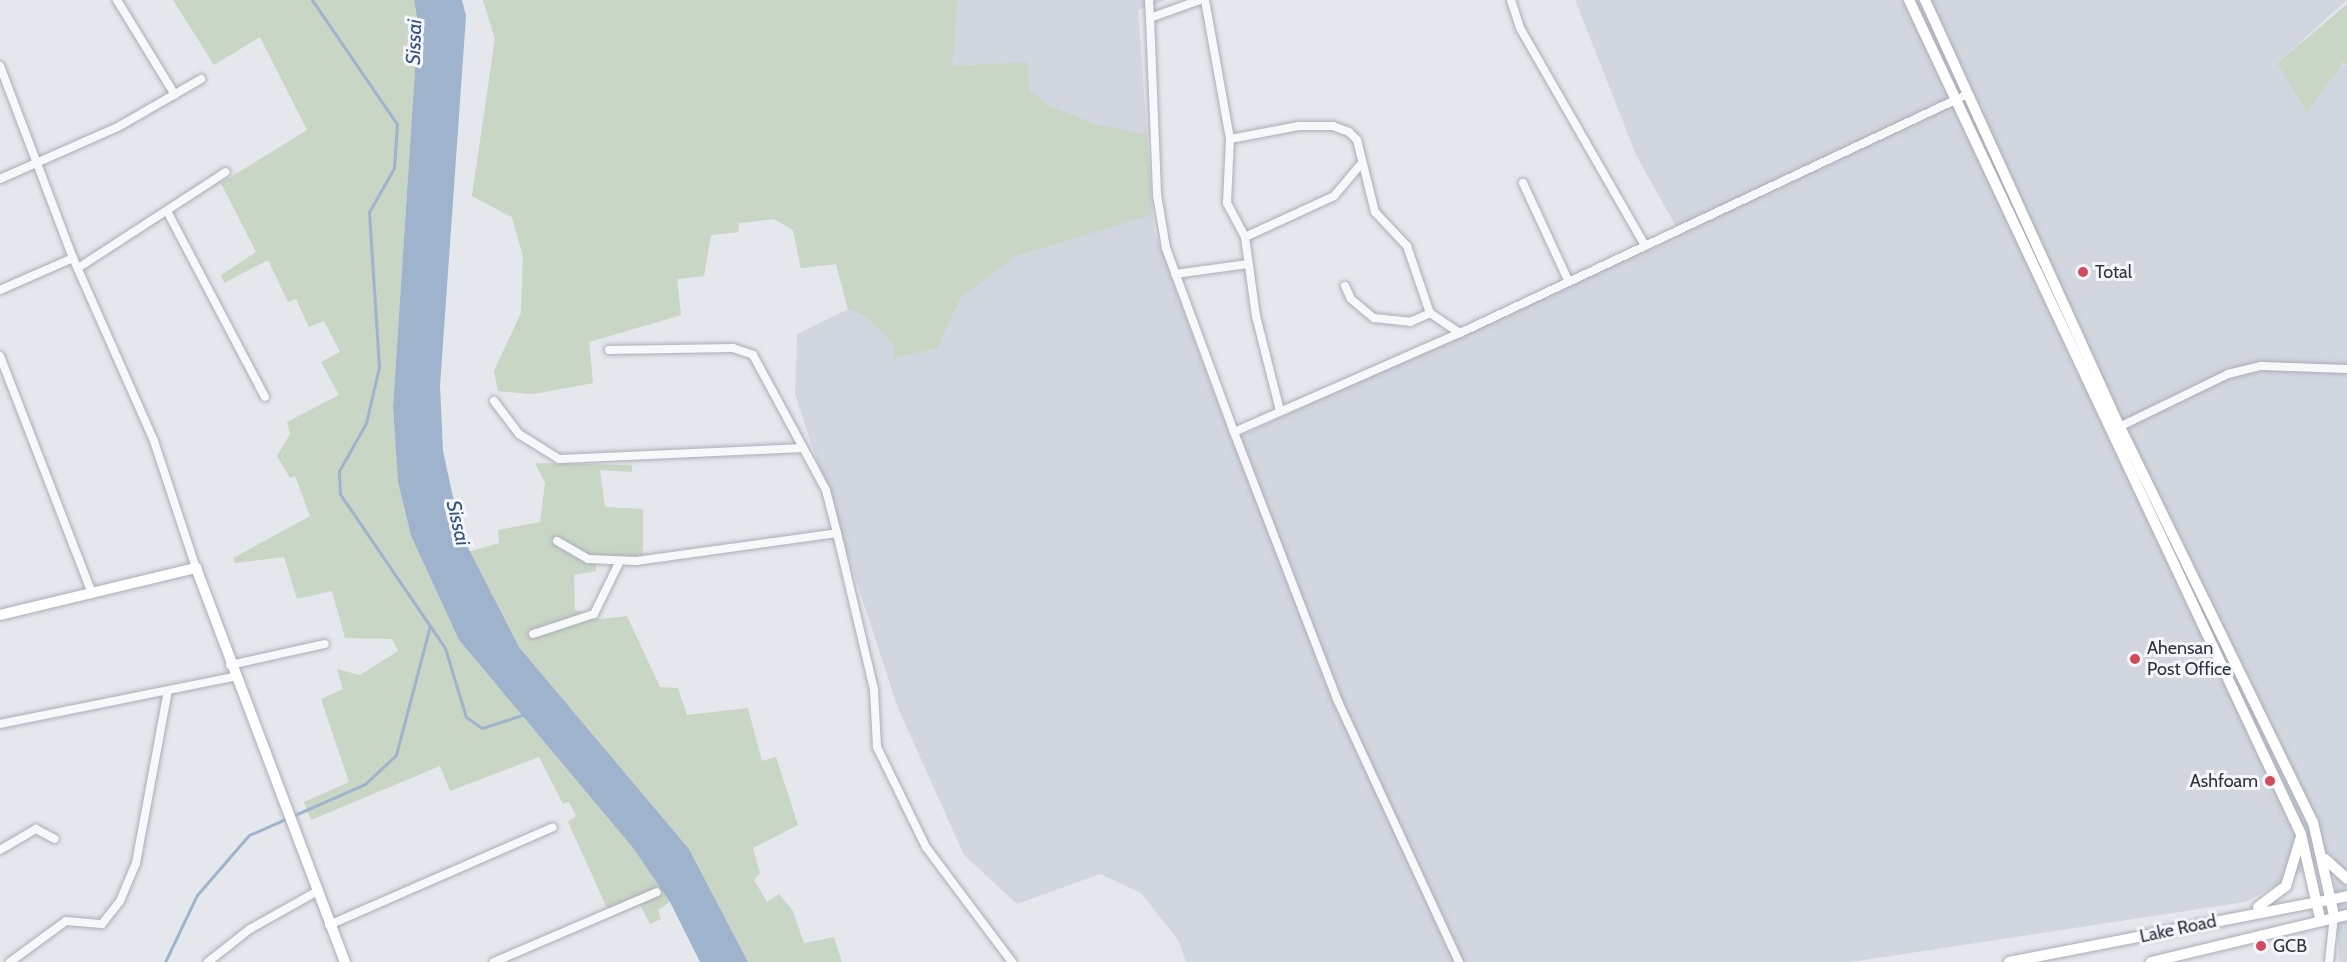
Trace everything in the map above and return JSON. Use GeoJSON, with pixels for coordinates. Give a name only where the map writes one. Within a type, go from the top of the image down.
{"type":"FeatureCollection","features":[{"type":"Feature","properties":{"kind":"main road"},"geometry":{"type":"LineString","coordinates":[[1909,0],[2108,432],[2301,834],[2319,899],[2320,918]]}},
{"type":"Feature","properties":{"kind":"main road"},"geometry":{"type":"LineString","coordinates":[[1925,0],[2120,427],[2275,740],[2325,859],[2334,915]]}},
{"type":"Feature","properties":{"kind":"main road"},"geometry":{"type":"LineString","coordinates":[[0,615],[91,591],[196,568],[233,677],[345,962]]}},
{"type":"Feature","properties":{"kind":"main road"},"geometry":{"type":"LineString","coordinates":[[2253,911],[2286,886],[2301,834]]}},
{"type":"Feature","properties":{"kind":"main road"},"geometry":{"type":"LineString","coordinates":[[2325,859],[2347,879]]}},
{"type":"Feature","properties":{"kind":"main road","name":"Lake Road"},"geometry":{"type":"LineString","coordinates":[[2009,962],[2253,911],[2347,896]]}},
{"type":"Feature","properties":{"kind":"main road","name":"Lake Road"},"geometry":{"type":"LineString","coordinates":[[2151,962],[2320,918],[2347,915]]}},
{"type":"Feature","properties":{"kind":"street"},"geometry":{"type":"LineString","coordinates":[[117,0],[175,95]]}},
{"type":"Feature","properties":{"kind":"street"},"geometry":{"type":"LineString","coordinates":[[1149,0],[1157,195],[1175,274],[1337,699],[1459,962]]}},
{"type":"Feature","properties":{"kind":"street"},"geometry":{"type":"LineString","coordinates":[[1150,18],[1200,0]]}},
{"type":"Feature","properties":{"kind":"street"},"geometry":{"type":"LineString","coordinates":[[1205,0],[1230,139],[1227,203],[1245,237],[1248,264],[1280,411]]}},
{"type":"Feature","properties":{"kind":"street"},"geometry":{"type":"LineString","coordinates":[[1510,0],[1520,28],[1645,245]]}},
{"type":"Feature","properties":{"kind":"street"},"geometry":{"type":"LineString","coordinates":[[0,66],[73,258],[154,441],[196,568]]}},
{"type":"Feature","properties":{"kind":"street"},"geometry":{"type":"LineString","coordinates":[[0,179],[38,163],[175,95],[201,79]]}},
{"type":"Feature","properties":{"kind":"street"},"geometry":{"type":"LineString","coordinates":[[1234,432],[1460,333],[1968,94]]}},
{"type":"Feature","properties":{"kind":"street"},"geometry":{"type":"LineString","coordinates":[[1230,139],[1269,129],[1333,126],[1357,140],[1361,164],[1375,212],[1407,246],[1430,313],[1460,333]]}},
{"type":"Feature","properties":{"kind":"street"},"geometry":{"type":"LineString","coordinates":[[1245,237],[1334,196],[1361,164]]}},
{"type":"Feature","properties":{"kind":"street"},"geometry":{"type":"LineString","coordinates":[[78,268],[226,172]]}},
{"type":"Feature","properties":{"kind":"street"},"geometry":{"type":"LineString","coordinates":[[1523,183],[1569,282]]}},
{"type":"Feature","properties":{"kind":"street"},"geometry":{"type":"LineString","coordinates":[[166,212],[265,397]]}},
{"type":"Feature","properties":{"kind":"street"},"geometry":{"type":"LineString","coordinates":[[0,290],[73,258]]}},
{"type":"Feature","properties":{"kind":"street"},"geometry":{"type":"LineString","coordinates":[[1175,274],[1248,264]]}},
{"type":"Feature","properties":{"kind":"street"},"geometry":{"type":"LineString","coordinates":[[1345,286],[1351,299],[1374,318],[1410,322],[1430,313]]}},
{"type":"Feature","properties":{"kind":"street"},"geometry":{"type":"LineString","coordinates":[[609,350],[733,348],[753,355],[800,448],[826,490],[874,690],[877,747],[926,847],[1012,962]]}},
{"type":"Feature","properties":{"kind":"street"},"geometry":{"type":"LineString","coordinates":[[0,356],[91,591]]}},
{"type":"Feature","properties":{"kind":"street"},"geometry":{"type":"LineString","coordinates":[[2108,432],[2228,374],[2261,366],[2347,369]]}},
{"type":"Feature","properties":{"kind":"street"},"geometry":{"type":"LineString","coordinates":[[494,401],[519,434],[559,459],[800,448]]}},
{"type":"Feature","properties":{"kind":"street"},"geometry":{"type":"LineString","coordinates":[[557,541],[588,559],[620,561],[837,533]]}},
{"type":"Feature","properties":{"kind":"street"},"geometry":{"type":"LineString","coordinates":[[533,634],[594,614],[620,561]]}},
{"type":"Feature","properties":{"kind":"street"},"geometry":{"type":"LineString","coordinates":[[229,665],[325,644]]}},
{"type":"Feature","properties":{"kind":"street"},"geometry":{"type":"LineString","coordinates":[[0,724],[233,677]]}},
{"type":"Feature","properties":{"kind":"street"},"geometry":{"type":"LineString","coordinates":[[10,962],[66,921],[102,924],[120,901],[136,862],[168,691]]}},
{"type":"Feature","properties":{"kind":"street"},"geometry":{"type":"LineString","coordinates":[[329,925],[554,827]]}},
{"type":"Feature","properties":{"kind":"street"},"geometry":{"type":"LineString","coordinates":[[0,850],[36,829],[55,839]]}},
{"type":"Feature","properties":{"kind":"street"},"geometry":{"type":"LineString","coordinates":[[208,962],[250,929],[316,892]]}},
{"type":"Feature","properties":{"kind":"street"},"geometry":{"type":"LineString","coordinates":[[494,962],[657,892]]}},
{"type":"Feature","properties":{"kind":"street"},"geometry":{"type":"LineString","coordinates":[[2329,962],[2328,942],[2334,915]]}},
{"type":"Feature","properties":{"kind":"street"},"geometry":{"type":"LineString","coordinates":[[2320,918],[2328,942]]}},
{"type":"Feature","properties":{"kind":"shaded area"},"geometry":{"type":"Polygon","coordinates":[[[483,0],[1166,0],[1138,10],[1154,230],[1231,440],[1681,235],[1637,157],[1575,0],[2347,0],[2277,63],[2347,65],[2347,962],[2339,962],[2334,855],[2245,902],[1851,962],[1186,962],[1178,940],[1141,893],[1100,874],[1017,904],[964,855],[898,708],[795,394],[797,334],[848,309],[836,264],[801,268],[793,230],[774,219],[739,223],[738,232],[711,235],[704,276],[677,279],[681,315],[589,342],[593,383],[533,394],[498,391],[494,371],[521,313],[523,256],[512,217],[472,196],[495,39],[483,0]]]}},
{"type":"Feature","properties":{"kind":"green space"},"geometry":{"type":"Polygon","coordinates":[[[173,0],[414,0],[418,23],[393,407],[398,482],[411,536],[459,640],[633,848],[670,902],[658,910],[661,919],[650,924],[640,905],[611,917],[568,822],[576,816],[569,802],[563,804],[539,757],[450,791],[440,766],[311,820],[304,802],[349,782],[321,699],[343,689],[337,669],[360,675],[398,651],[392,639],[345,638],[332,591],[297,599],[284,557],[235,563],[233,558],[310,516],[295,476],[290,478],[277,456],[290,434],[287,422],[339,395],[321,362],[340,352],[324,321],[309,327],[296,299],[288,302],[268,260],[224,283],[221,275],[256,252],[221,183],[307,130],[260,37],[214,65],[173,0]]]}},
{"type":"Feature","properties":{"kind":"green space"},"geometry":{"type":"Polygon","coordinates":[[[483,0],[957,0],[952,66],[1027,62],[1030,91],[1050,106],[1095,124],[1147,135],[1151,215],[1016,256],[961,297],[937,348],[894,358],[895,346],[866,316],[848,309],[836,264],[801,268],[793,230],[774,219],[739,223],[738,232],[711,235],[704,276],[677,279],[681,315],[589,342],[593,383],[533,394],[498,391],[494,371],[521,313],[523,256],[512,217],[472,196],[495,39],[483,0]]]}},
{"type":"Feature","properties":{"kind":"green space"},"geometry":{"type":"Polygon","coordinates":[[[2347,4],[2347,65],[2343,63],[2307,112],[2277,63],[2347,4]]]}},
{"type":"Feature","properties":{"kind":"green space"},"geometry":{"type":"Polygon","coordinates":[[[535,463],[632,465],[632,472],[600,470],[605,507],[643,509],[643,557],[596,555],[596,571],[574,575],[575,610],[601,619],[627,616],[660,687],[678,688],[687,715],[748,708],[762,761],[776,757],[798,825],[753,848],[760,873],[754,880],[767,902],[779,894],[793,911],[804,943],[834,937],[842,962],[748,962],[689,849],[519,647],[468,552],[499,543],[498,530],[540,522],[545,483],[535,463]]]}},
{"type":"Feature","properties":{"kind":"water","name":"Sissai"},"geometry":{"type":"Polygon","coordinates":[[[414,0],[462,0],[466,16],[440,386],[443,451],[461,534],[519,647],[689,849],[748,962],[700,962],[670,902],[633,848],[459,640],[411,536],[398,482],[393,407],[418,23],[414,0]]]}},
{"type":"Feature","properties":{"kind":"waterway"},"geometry":{"type":"LineString","coordinates":[[312,0],[397,124],[394,168],[369,212],[379,367],[366,423],[339,471],[340,494],[445,648],[466,717],[482,728],[522,715]]}},
{"type":"Feature","properties":{"kind":"waterway"},"geometry":{"type":"LineString","coordinates":[[165,962],[197,895],[249,835],[365,784],[396,755],[430,625]]}},
{"type":"Feature","properties":{"kind":"place","name":"Total"},"geometry":{"type":"Point","coordinates":[2083,272]}},
{"type":"Feature","properties":{"kind":"place","name":"Ahensan Post Office"},"geometry":{"type":"Point","coordinates":[2135,659]}},
{"type":"Feature","properties":{"kind":"place","name":"Ashfoam"},"geometry":{"type":"Point","coordinates":[2270,781]}},
{"type":"Feature","properties":{"kind":"place","name":"GCB"},"geometry":{"type":"Point","coordinates":[2261,946]}}]}
